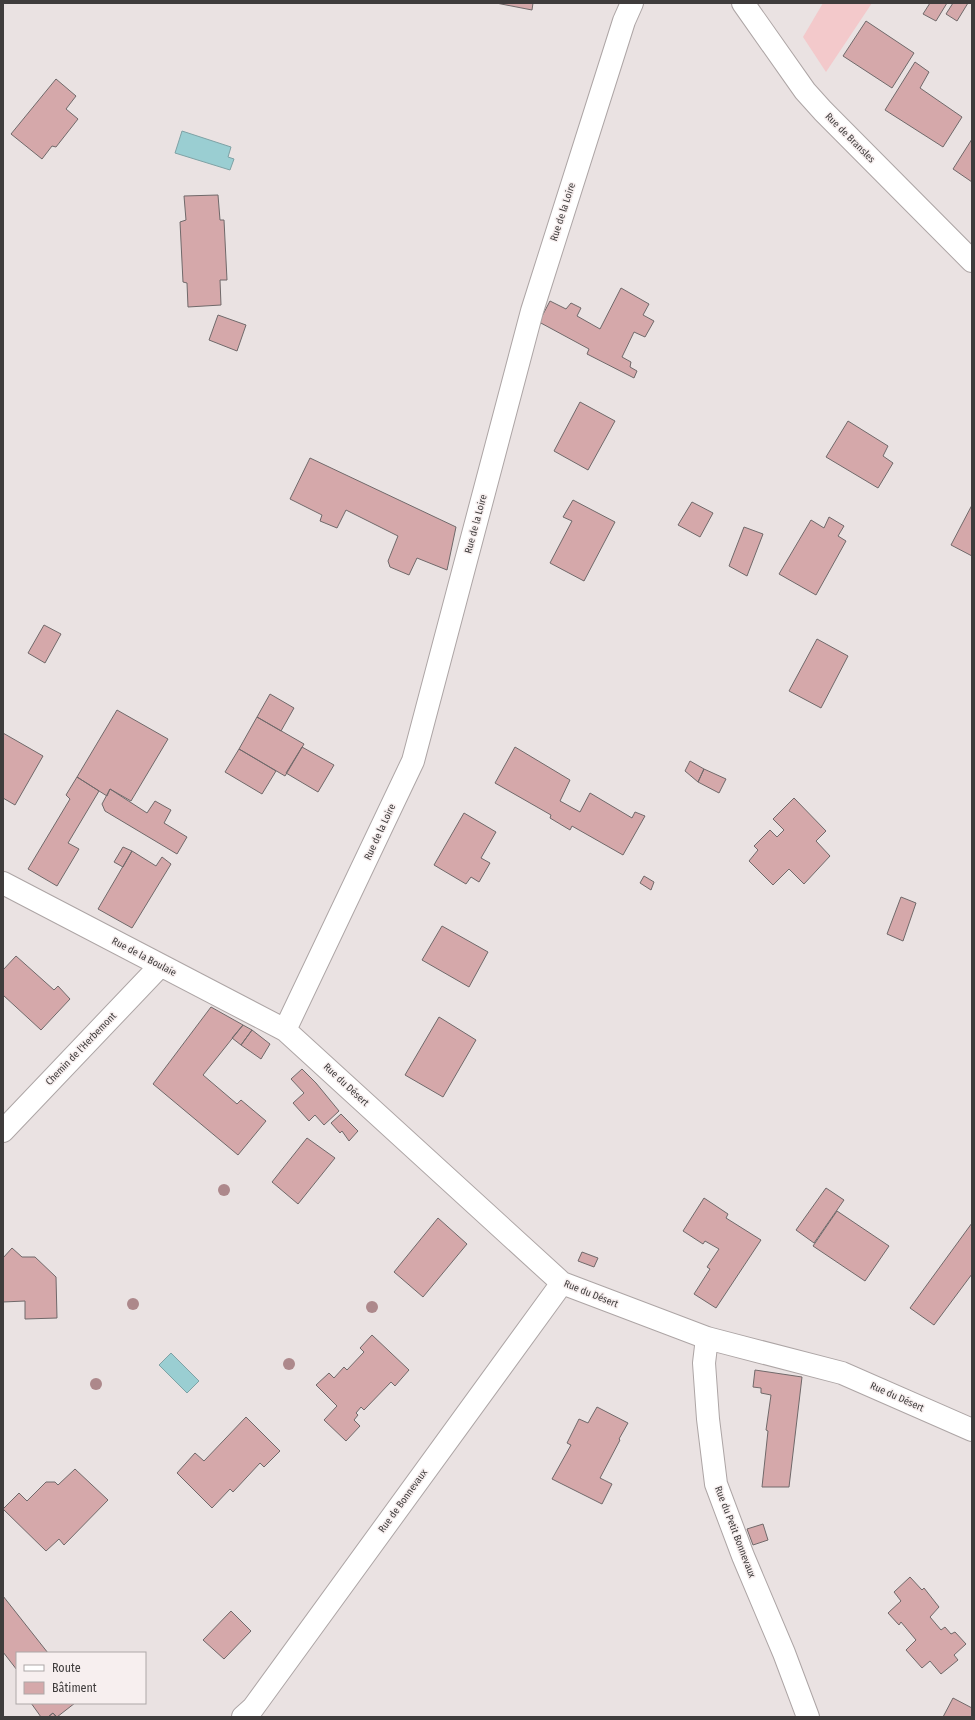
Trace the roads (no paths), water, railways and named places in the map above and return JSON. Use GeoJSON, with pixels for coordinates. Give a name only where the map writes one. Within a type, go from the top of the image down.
{"type":"FeatureCollection","features":[{"type":"Feature","properties":{"kind":"street","name":"Rue de la Loire"},"geometry":{"type":"LineString","coordinates":[[285,1030],[413,761],[532,311],[624,21],[632,3]]}},
{"type":"Feature","properties":{"kind":"street","name":"Rue de Bransles"},"geometry":{"type":"LineString","coordinates":[[743,3],[806,91],[823,111],[972,261]]}},
{"type":"Feature","properties":{"kind":"street","name":"Rue de la Boulaie"},"geometry":{"type":"LineString","coordinates":[[3,883],[285,1030]]}},
{"type":"Feature","properties":{"kind":"street","name":"Chemin de l'Herbemont"},"geometry":{"type":"LineString","coordinates":[[3,1131],[160,966]]}},
{"type":"Feature","properties":{"kind":"street","name":"Rue du Désert"},"geometry":{"type":"LineString","coordinates":[[285,1030],[562,1283],[707,1338],[842,1373],[972,1430]]}},
{"type":"Feature","properties":{"kind":"street","name":"Rue de Bonnevaux"},"geometry":{"type":"LineString","coordinates":[[243,1717],[253,1708],[562,1283]]}},
{"type":"Feature","properties":{"kind":"street","name":"Rue du Petit Bonnevaux"},"geometry":{"type":"LineString","coordinates":[[707,1338],[704,1363],[708,1419],[716,1484],[743,1556],[784,1652],[808,1717]]}},
{"type":"Feature","properties":{"kind":"water"},"geometry":{"type":"Polygon","coordinates":[[[182,131],[231,147],[228,157],[234,159],[230,170],[175,153],[182,131]]]}},
{"type":"Feature","properties":{"kind":"water"},"geometry":{"type":"Polygon","coordinates":[[[171,1353],[199,1381],[187,1393],[159,1365],[171,1353]]]}}]}
